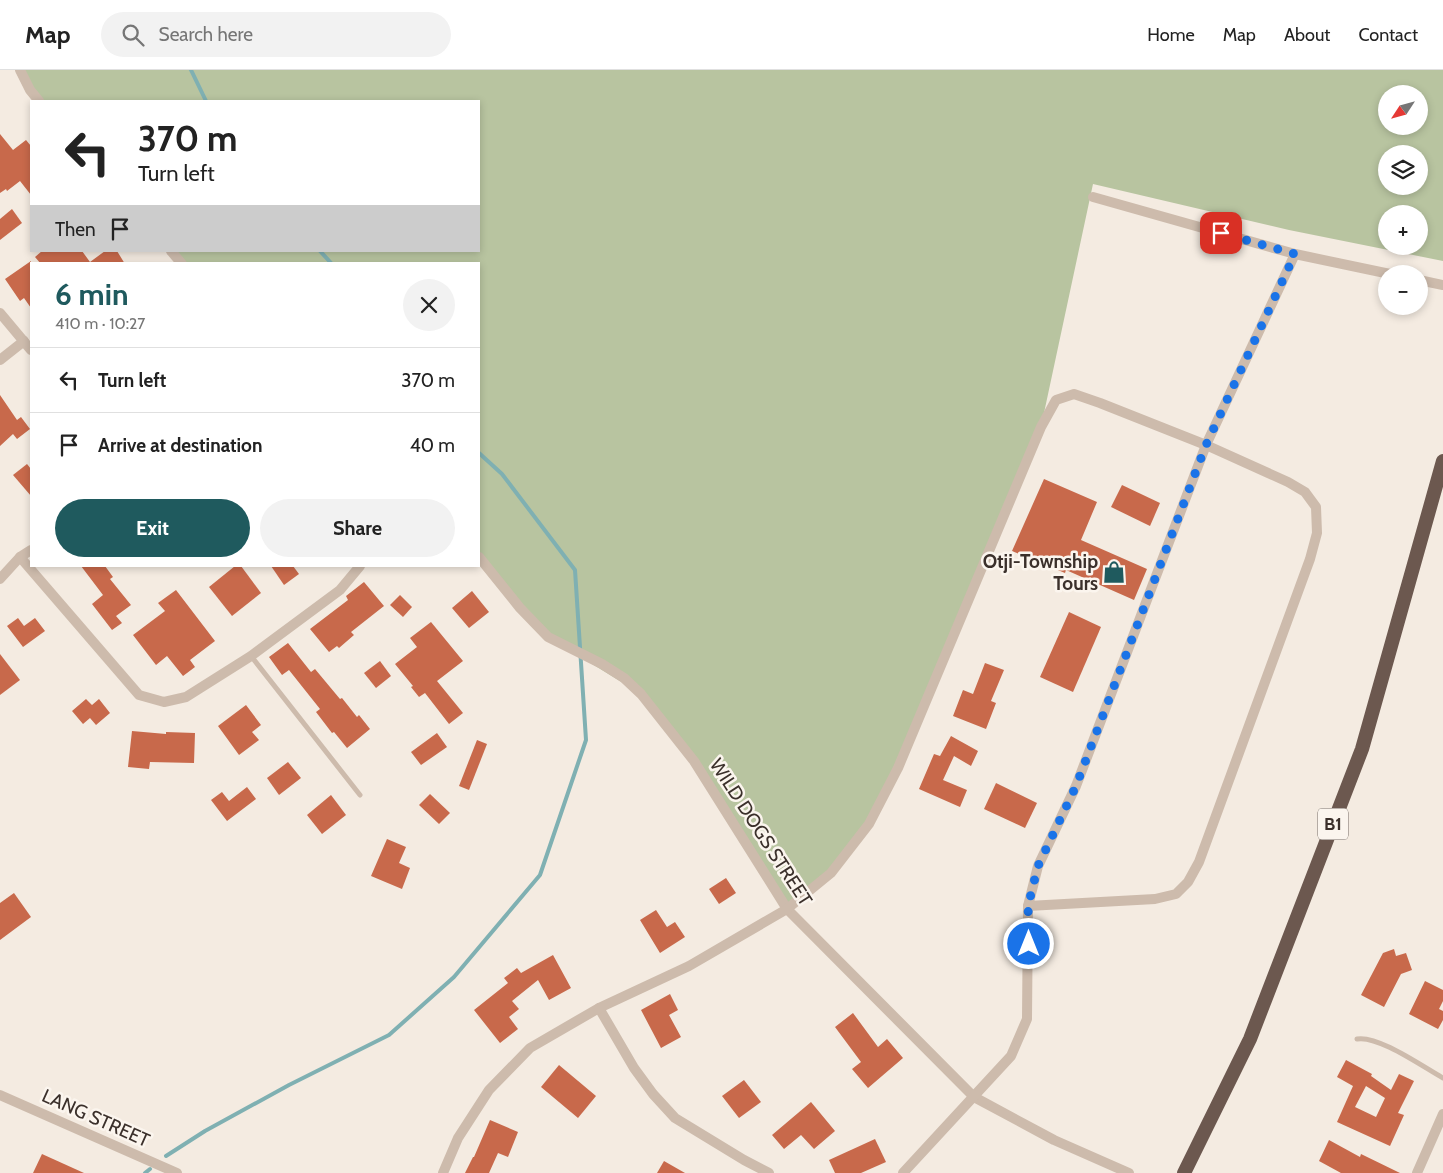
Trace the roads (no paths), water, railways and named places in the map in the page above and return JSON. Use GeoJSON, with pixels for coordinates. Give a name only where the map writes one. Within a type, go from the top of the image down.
{"type":"FeatureCollection","features":[{"type":"Feature","properties":{"kind":"highway","name":"B1"},"geometry":{"type":"LineString","coordinates":[[1184,1173],[1250,1039],[1362,749],[1443,461]]}},
{"type":"Feature","properties":{"kind":"street"},"geometry":{"type":"LineString","coordinates":[[20,70],[30,90],[38,100]]}},
{"type":"Feature","properties":{"kind":"street"},"geometry":{"type":"LineString","coordinates":[[1093,197],[1295,254],[1378,271]]}},
{"type":"Feature","properties":{"kind":"street"},"geometry":{"type":"LineString","coordinates":[[172,252],[180,262]]}},
{"type":"Feature","properties":{"kind":"street"},"geometry":{"type":"LineString","coordinates":[[903,1173],[1011,1056],[1027,1019],[1028,906],[1038,866],[1076,786],[1206,445],[1295,254]]}},
{"type":"Feature","properties":{"kind":"street"},"geometry":{"type":"LineString","coordinates":[[1428,282],[1443,285]]}},
{"type":"Feature","properties":{"kind":"street"},"geometry":{"type":"LineString","coordinates":[[0,313],[30,349]]}},
{"type":"Feature","properties":{"kind":"street"},"geometry":{"type":"LineString","coordinates":[[0,360],[24,341]]}},
{"type":"Feature","properties":{"kind":"street"},"geometry":{"type":"LineString","coordinates":[[443,1173],[458,1138],[489,1090],[530,1048],[600,1008],[689,966],[787,910],[831,873],[870,824],[898,768],[1041,427],[1056,400],[1074,394],[1206,445],[1288,482],[1305,492],[1316,507],[1317,533],[1310,560],[1199,862],[1188,882],[1176,894],[1155,899],[1028,906]]}},
{"type":"Feature","properties":{"kind":"street"},"geometry":{"type":"LineString","coordinates":[[0,579],[20,557],[30,551]]}},
{"type":"Feature","properties":{"kind":"street"},"geometry":{"type":"LineString","coordinates":[[20,557],[139,694],[164,702],[186,696],[251,656],[340,590],[359,567]]}},
{"type":"Feature","properties":{"kind":"street","name":"WILD DOGS STREET"},"geometry":{"type":"LineString","coordinates":[[480,558],[520,608],[548,636],[602,664],[624,678],[641,694],[694,761],[787,910],[974,1097],[1054,1140],[1129,1173]]}},
{"type":"Feature","properties":{"kind":"street"},"geometry":{"type":"LineString","coordinates":[[600,1008],[634,1068],[653,1094],[675,1118],[769,1173]]}},
{"type":"Feature","properties":{"kind":"street","name":"LANG STREET"},"geometry":{"type":"LineString","coordinates":[[0,1095],[177,1173]]}},
{"type":"Feature","properties":{"kind":"street"},"geometry":{"type":"LineString","coordinates":[[1417,1173],[1443,1114]]}},
{"type":"Feature","properties":{"kind":"lane"},"geometry":{"type":"LineString","coordinates":[[251,656],[360,795]]}},
{"type":"Feature","properties":{"kind":"lane"},"geometry":{"type":"LineString","coordinates":[[1357,1039],[1365,1037],[1386,1045],[1443,1078]]}},
{"type":"Feature","properties":{"kind":"waterway"},"geometry":{"type":"LineString","coordinates":[[191,70],[206,100]]}},
{"type":"Feature","properties":{"kind":"waterway"},"geometry":{"type":"LineString","coordinates":[[321,252],[330,262]]}},
{"type":"Feature","properties":{"kind":"waterway"},"geometry":{"type":"LineString","coordinates":[[166,1156],[205,1131],[289,1085],[389,1035],[454,977],[540,875],[586,740],[575,570],[502,474],[480,454]]}},
{"type":"Feature","properties":{"kind":"waterway"},"geometry":{"type":"LineString","coordinates":[[145,1173],[150,1169]]}},
{"type":"Feature","properties":{"kind":"place","name":"Otji-Township Tours"},"geometry":{"type":"Point","coordinates":[1114,572]}}]}
